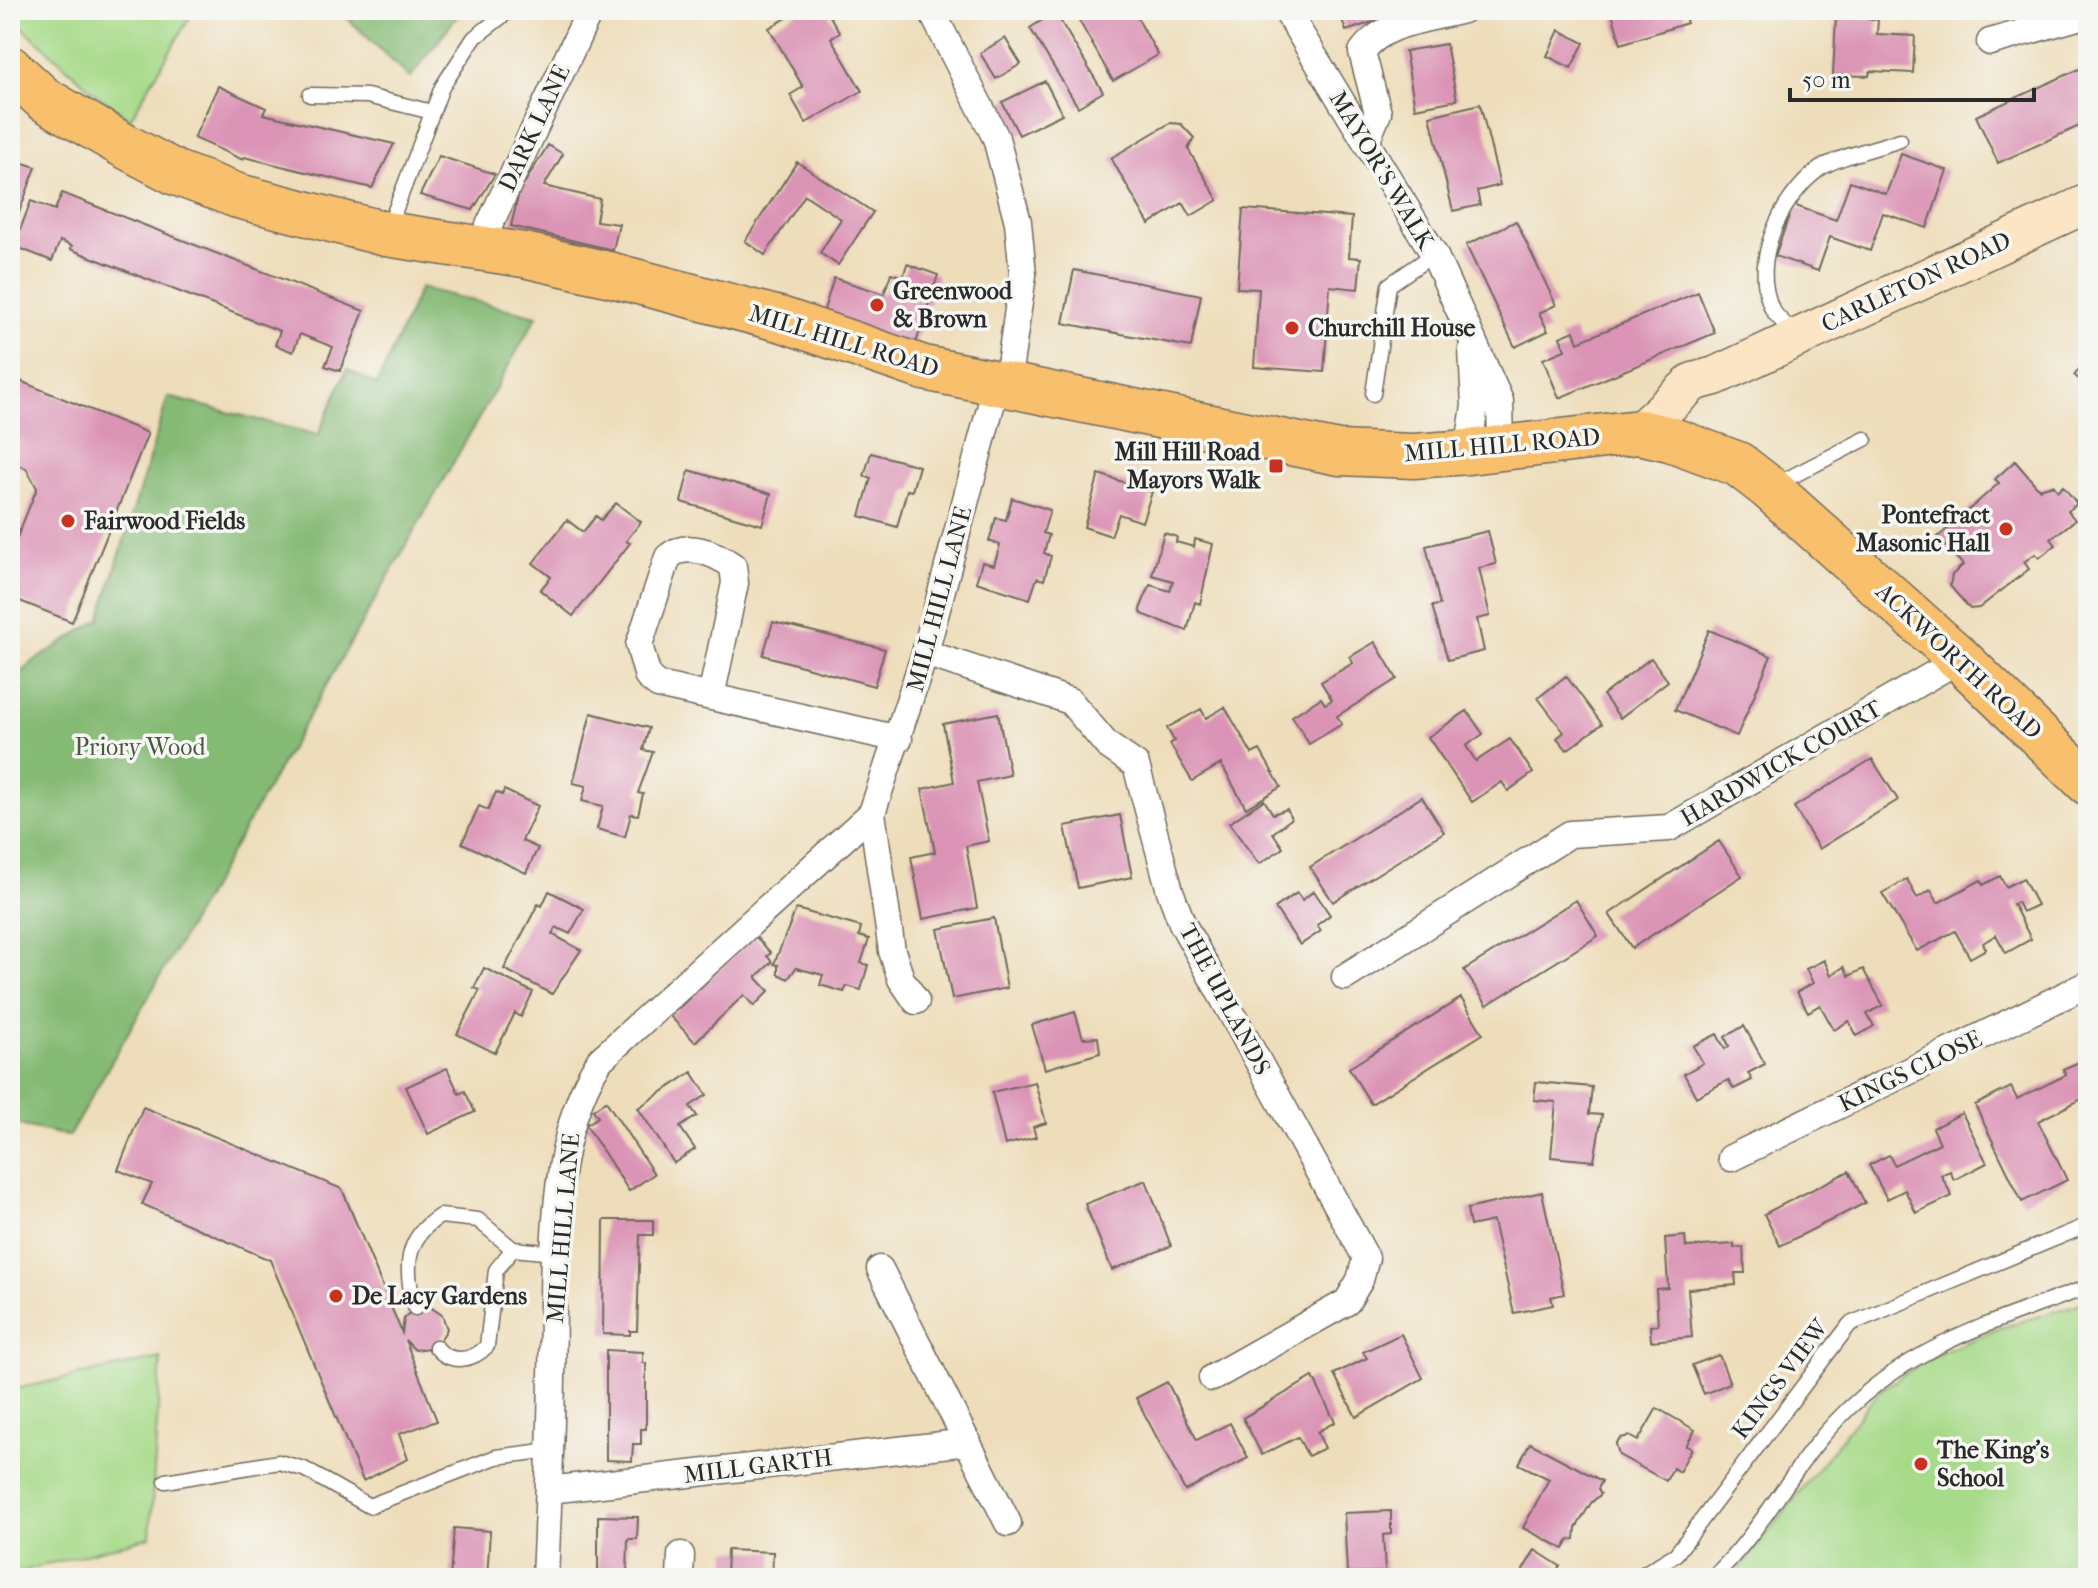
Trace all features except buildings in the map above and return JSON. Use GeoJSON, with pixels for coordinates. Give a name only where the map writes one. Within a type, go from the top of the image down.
{"type":"FeatureCollection","features":[{"type":"Feature","properties":{"kind":"highway","name":"MILL HILL ROAD"},"geometry":{"type":"LineString","coordinates":[[10,68],[27,93],[176,173],[238,196],[386,234],[479,247],[612,275],[783,320],[924,368],[1339,453],[1413,456],[1654,435]]}},
{"type":"Feature","properties":{"kind":"highway","name":"ACKWORTH ROAD"},"geometry":{"type":"LineString","coordinates":[[1654,435],[1738,464],[1769,488],[1960,659],[2088,783]]}},
{"type":"Feature","properties":{"kind":"street","name":"DARK LANE"},"geometry":{"type":"LineString","coordinates":[[479,247],[590,10]]}},
{"type":"Feature","properties":{"kind":"street","name":"MILL HILL LANE"},"geometry":{"type":"LineString","coordinates":[[545,1578],[555,1253],[572,1121],[585,1083],[600,1060],[872,813],[899,739],[1002,384],[1023,275],[1018,222],[996,138],[931,10]]}},
{"type":"Feature","properties":{"kind":"street","name":"MAYOR'S WALK"},"geometry":{"type":"LineString","coordinates":[[1286,10],[1434,254],[1471,334],[1500,401],[1484,450]]}},
{"type":"Feature","properties":{"kind":"street"},"geometry":{"type":"LineString","coordinates":[[1366,142],[1378,113],[1362,52],[1368,42],[1381,32],[1463,10]]}},
{"type":"Feature","properties":{"kind":"street"},"geometry":{"type":"LineString","coordinates":[[1990,42],[2088,14]]}},
{"type":"Feature","properties":{"kind":"street","name":"CARLETON ROAD"},"geometry":{"type":"LineString","coordinates":[[1654,435],[1693,382],[1715,376],[2088,203]]}},
{"type":"Feature","properties":{"kind":"street"},"geometry":{"type":"LineString","coordinates":[[711,697],[735,583],[733,566],[723,559],[688,548],[676,549],[668,557],[639,645],[648,677],[658,685],[711,697],[899,739]]}},
{"type":"Feature","properties":{"kind":"street","name":"THE UPLANDS"},"geometry":{"type":"LineString","coordinates":[[925,653],[1070,701],[1107,745],[1136,765],[1170,891],[1182,923],[1366,1258],[1360,1280],[1347,1302],[1212,1378]]}},
{"type":"Feature","properties":{"kind":"street","name":"HARDWICK COURT"},"geometry":{"type":"LineString","coordinates":[[1345,977],[1570,834],[1669,828],[1960,659]]}},
{"type":"Feature","properties":{"kind":"street","name":"MILL HILL LANE"},"geometry":{"type":"LineString","coordinates":[[872,813],[892,951],[901,979],[916,1001]]}},
{"type":"Feature","properties":{"kind":"street","name":"KINGS CLOSE"},"geometry":{"type":"LineString","coordinates":[[1731,1158],[2088,984]]}},
{"type":"Feature","properties":{"kind":"street"},"geometry":{"type":"LineString","coordinates":[[880,1269],[1008,1523]]}},
{"type":"Feature","properties":{"kind":"street","name":"MILL GARTH"},"geometry":{"type":"LineString","coordinates":[[549,1490],[968,1442]]}},
{"type":"Feature","properties":{"kind":"lane"},"geometry":{"type":"LineString","coordinates":[[386,234],[442,87],[474,38],[510,10]]}},
{"type":"Feature","properties":{"kind":"lane"},"geometry":{"type":"LineString","coordinates":[[310,95],[367,96],[432,112]]}},
{"type":"Feature","properties":{"kind":"lane"},"geometry":{"type":"LineString","coordinates":[[1799,336],[1773,312],[1764,283],[1765,256],[1786,203],[1819,169],[1900,140]]}},
{"type":"Feature","properties":{"kind":"lane"},"geometry":{"type":"LineString","coordinates":[[1373,394],[1389,285],[1434,254]]}},
{"type":"Feature","properties":{"kind":"lane"},"geometry":{"type":"LineString","coordinates":[[1769,488],[1865,439]]}},
{"type":"Feature","properties":{"kind":"lane"},"geometry":{"type":"LineString","coordinates":[[415,1308],[407,1276],[407,1260],[419,1233],[440,1216],[478,1220],[513,1249],[555,1253]]}},
{"type":"Feature","properties":{"kind":"lane","name":"KINGS VIEW"},"geometry":{"type":"LineString","coordinates":[[1637,1578],[1676,1554],[1850,1324],[2088,1225]]}},
{"type":"Feature","properties":{"kind":"lane"},"geometry":{"type":"LineString","coordinates":[[436,1347],[441,1354],[459,1359],[480,1353],[487,1346],[496,1270],[513,1249]]}},
{"type":"Feature","properties":{"kind":"lane"},"geometry":{"type":"LineString","coordinates":[[1712,1578],[1772,1506],[1814,1446],[1869,1386],[1939,1342],[2088,1287]]}},
{"type":"Feature","properties":{"kind":"lane"},"geometry":{"type":"LineString","coordinates":[[166,1481],[279,1462],[304,1469],[369,1506],[496,1457],[551,1450]]}},
{"type":"Feature","properties":{"kind":"green space"},"geometry":{"type":"Polygon","coordinates":[[[10,10],[194,10],[130,119],[96,94],[10,16],[10,10]]]}},
{"type":"Feature","properties":{"kind":"green space"},"geometry":{"type":"Polygon","coordinates":[[[339,10],[462,10],[410,78],[339,10]]]}},
{"type":"Feature","properties":{"kind":"green space","name":"Priory Wood"},"geometry":{"type":"Polygon","coordinates":[[[420,288],[537,316],[69,1136],[10,1123],[10,682],[34,661],[100,619],[168,397],[318,435],[347,369],[377,385],[420,288]]]}},
{"type":"Feature","properties":{"kind":"green space","name":"The King's School"},"geometry":{"type":"Polygon","coordinates":[[[2088,1301],[2088,1578],[1732,1578],[1878,1392],[1929,1358],[2000,1328],[2088,1301]]]}},
{"type":"Feature","properties":{"kind":"green space"},"geometry":{"type":"Polygon","coordinates":[[[161,1358],[150,1537],[10,1574],[10,1390],[161,1358]]]}},
{"type":"Feature","properties":{"kind":"place","name":"Greenwood & Brown"},"geometry":{"type":"Point","coordinates":[877,305]}},
{"type":"Feature","properties":{"kind":"place","name":"Churchill House"},"geometry":{"type":"Point","coordinates":[1292,328]}},
{"type":"Feature","properties":{"kind":"place","name":"Mill Hill Road Mayors Walk"},"geometry":{"type":"Point","coordinates":[1276,466]}},
{"type":"Feature","properties":{"kind":"place","name":"Fairwood Fields"},"geometry":{"type":"Point","coordinates":[68,521]}},
{"type":"Feature","properties":{"kind":"place","name":"Pontefract Masonic Hall"},"geometry":{"type":"Point","coordinates":[2006,529]}},
{"type":"Feature","properties":{"kind":"place","name":"De Lacy Gardens"},"geometry":{"type":"Point","coordinates":[336,1296]}},
{"type":"Feature","properties":{"kind":"place","name":"The King's School"},"geometry":{"type":"Point","coordinates":[1921,1464]}}]}
